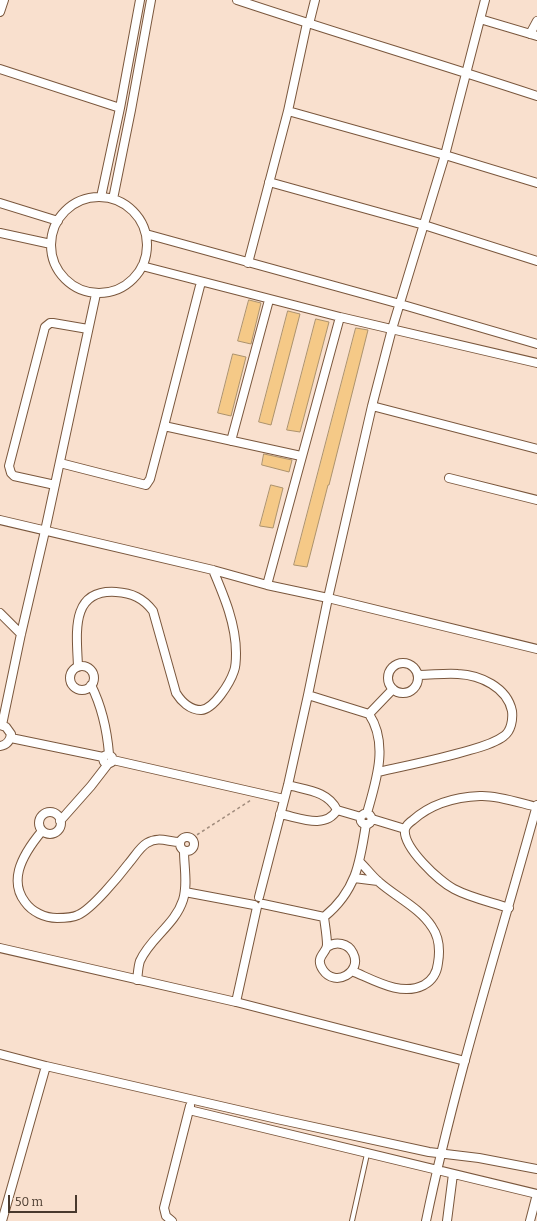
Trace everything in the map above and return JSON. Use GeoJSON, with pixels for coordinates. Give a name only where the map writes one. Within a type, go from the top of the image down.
{"type":"FeatureCollection","features":[{"type":"Feature","properties":{"kind":"street"},"geometry":{"type":"LineString","coordinates":[[0,12],[4,0]]}},
{"type":"Feature","properties":{"kind":"street"},"geometry":{"type":"LineString","coordinates":[[101,197],[120,108],[140,0]]}},
{"type":"Feature","properties":{"kind":"street"},"geometry":{"type":"LineString","coordinates":[[113,199],[151,0]]}},
{"type":"Feature","properties":{"kind":"street"},"geometry":{"type":"LineString","coordinates":[[237,0],[308,24],[537,96]]}},
{"type":"Feature","properties":{"kind":"street"},"geometry":{"type":"LineString","coordinates":[[248,263],[268,182],[288,111],[315,0]]}},
{"type":"Feature","properties":{"kind":"street"},"geometry":{"type":"LineString","coordinates":[[236,1002],[258,903],[288,785],[328,598],[372,406],[392,329],[445,155],[485,0]]}},
{"type":"Feature","properties":{"kind":"street"},"geometry":{"type":"LineString","coordinates":[[480,19],[534,35],[537,21]]}},
{"type":"Feature","properties":{"kind":"street"},"geometry":{"type":"LineString","coordinates":[[0,69],[120,108]]}},
{"type":"Feature","properties":{"kind":"street"},"geometry":{"type":"LineString","coordinates":[[288,111],[445,155],[537,183]]}},
{"type":"Feature","properties":{"kind":"street"},"geometry":{"type":"LineString","coordinates":[[268,182],[424,225],[537,261]]}},
{"type":"Feature","properties":{"kind":"street"},"geometry":{"type":"LineString","coordinates":[[101,197],[113,199],[134,212],[146,234],[147,251],[142,266],[134,278],[123,287],[110,292],[96,294],[82,291],[68,283],[58,272],[52,258],[51,244],[53,232],[58,221],[66,211],[76,203],[101,197]]}},
{"type":"Feature","properties":{"kind":"street"},"geometry":{"type":"LineString","coordinates":[[0,203],[58,221]]}},
{"type":"Feature","properties":{"kind":"street"},"geometry":{"type":"LineString","coordinates":[[0,233],[51,244]]}},
{"type":"Feature","properties":{"kind":"street"},"geometry":{"type":"LineString","coordinates":[[146,234],[400,304],[537,344]]}},
{"type":"Feature","properties":{"kind":"street"},"geometry":{"type":"LineString","coordinates":[[142,266],[269,300],[537,363]]}},
{"type":"Feature","properties":{"kind":"street"},"geometry":{"type":"LineString","coordinates":[[60,463],[146,485],[150,479],[201,282]]}},
{"type":"Feature","properties":{"kind":"street"},"geometry":{"type":"LineString","coordinates":[[11,738],[9,730],[1,725],[60,463],[96,294]]}},
{"type":"Feature","properties":{"kind":"street"},"geometry":{"type":"LineString","coordinates":[[231,441],[269,300]]}},
{"type":"Feature","properties":{"kind":"street"},"geometry":{"type":"LineString","coordinates":[[267,585],[340,317]]}},
{"type":"Feature","properties":{"kind":"street"},"geometry":{"type":"LineString","coordinates":[[55,485],[14,476],[11,473],[10,466],[45,327],[47,324],[53,323],[88,330]]}},
{"type":"Feature","properties":{"kind":"street"},"geometry":{"type":"LineString","coordinates":[[372,406],[537,449]]}},
{"type":"Feature","properties":{"kind":"street"},"geometry":{"type":"LineString","coordinates":[[164,426],[301,456]]}},
{"type":"Feature","properties":{"kind":"street"},"geometry":{"type":"LineString","coordinates":[[449,478],[537,500]]}},
{"type":"Feature","properties":{"kind":"street"},"geometry":{"type":"LineString","coordinates":[[0,520],[537,649]]}},
{"type":"Feature","properties":{"kind":"street"},"geometry":{"type":"LineString","coordinates":[[78,667],[77,622],[81,609],[85,603],[92,596],[102,593],[109,592],[130,594],[144,601],[153,611],[176,693],[183,702],[194,708],[201,710],[210,706],[220,696],[231,678],[234,670],[236,653],[234,631],[226,600],[213,570]]}},
{"type":"Feature","properties":{"kind":"street"},"geometry":{"type":"LineString","coordinates":[[0,613],[21,634]]}},
{"type":"Feature","properties":{"kind":"street"},"geometry":{"type":"LineString","coordinates":[[403,662],[410,664],[416,669],[419,675],[416,686],[410,691],[403,693],[393,689],[389,683],[388,676],[391,669],[396,664],[403,662]]}},
{"type":"Feature","properties":{"kind":"street"},"geometry":{"type":"LineString","coordinates":[[78,667],[86,667],[92,671],[94,676],[91,685],[88,688],[76,688],[70,678],[73,670],[78,667]]}},
{"type":"Feature","properties":{"kind":"street"},"geometry":{"type":"LineString","coordinates":[[378,772],[454,755],[477,748],[503,738],[510,730],[512,721],[511,706],[503,693],[493,684],[482,679],[461,674],[419,675]]}},
{"type":"Feature","properties":{"kind":"street"},"geometry":{"type":"LineString","coordinates":[[60,820],[91,786],[108,759],[105,723],[101,708],[91,685]]}},
{"type":"Feature","properties":{"kind":"street"},"geometry":{"type":"LineString","coordinates":[[369,714],[393,689]]}},
{"type":"Feature","properties":{"kind":"street"},"geometry":{"type":"LineString","coordinates":[[185,892],[258,903],[324,917],[336,908],[348,892],[360,862],[367,818],[378,772],[380,742],[377,728],[369,714],[308,695]]}},
{"type":"Feature","properties":{"kind":"street"},"geometry":{"type":"LineString","coordinates":[[11,738],[284,799]]}},
{"type":"Feature","properties":{"kind":"street"},"geometry":{"type":"LineString","coordinates":[[0,746],[4,745],[11,738]]}},
{"type":"Feature","properties":{"kind":"street"},"geometry":{"type":"LineString","coordinates":[[288,785],[325,796],[337,810],[405,829]]}},
{"type":"Feature","properties":{"kind":"street"},"geometry":{"type":"LineString","coordinates":[[405,829],[415,818],[429,808],[449,801],[473,796],[492,796],[537,806],[465,1061],[442,1154],[436,1170],[426,1221]]}},
{"type":"Feature","properties":{"kind":"street"},"geometry":{"type":"LineString","coordinates":[[280,814],[321,822],[331,818],[337,810]]}},
{"type":"Feature","properties":{"kind":"street"},"geometry":{"type":"LineString","coordinates":[[49,812],[58,816],[60,820],[60,826],[56,832],[49,834],[42,831],[39,826],[43,814],[49,812]]}},
{"type":"Feature","properties":{"kind":"street"},"geometry":{"type":"LineString","coordinates":[[405,829],[409,843],[418,858],[448,885],[466,894],[509,908]]}},
{"type":"Feature","properties":{"kind":"street"},"geometry":{"type":"LineString","coordinates":[[42,831],[29,849],[21,865],[18,874],[18,887],[22,898],[32,910],[55,918],[73,916],[83,912],[114,882],[146,844],[157,839],[180,842]]}},
{"type":"Feature","properties":{"kind":"street"},"geometry":{"type":"LineString","coordinates":[[180,842],[185,837],[192,838],[194,842],[192,849],[184,851]]}},
{"type":"Feature","properties":{"kind":"street"},"geometry":{"type":"LineString","coordinates":[[137,980],[141,960],[176,915],[183,900],[185,892],[184,851],[180,845],[180,842]]}},
{"type":"Feature","properties":{"kind":"street"},"geometry":{"type":"LineString","coordinates":[[352,971],[390,986],[409,989],[427,983],[436,973],[438,967],[438,940],[433,928],[414,908],[378,881],[360,862]]}},
{"type":"Feature","properties":{"kind":"street"},"geometry":{"type":"LineString","coordinates":[[354,878],[378,881]]}},
{"type":"Feature","properties":{"kind":"street"},"geometry":{"type":"LineString","coordinates":[[324,917],[327,947]]}},
{"type":"Feature","properties":{"kind":"street"},"geometry":{"type":"LineString","coordinates":[[332,944],[338,944],[350,948],[355,959],[352,971],[347,976],[333,978],[327,975],[321,966],[320,959],[322,953],[327,947],[332,944]]}},
{"type":"Feature","properties":{"kind":"street"},"geometry":{"type":"LineString","coordinates":[[0,948],[236,1002],[465,1061]]}},
{"type":"Feature","properties":{"kind":"street"},"geometry":{"type":"LineString","coordinates":[[0,1054],[192,1100],[370,1140],[442,1154],[479,1158],[537,1169]]}},
{"type":"Feature","properties":{"kind":"street"},"geometry":{"type":"LineString","coordinates":[[2,1221],[46,1066]]}},
{"type":"Feature","properties":{"kind":"street"},"geometry":{"type":"LineString","coordinates":[[172,1221],[166,1216],[164,1208],[192,1100]]}},
{"type":"Feature","properties":{"kind":"street"},"geometry":{"type":"LineString","coordinates":[[189,1110],[537,1194],[530,1221]]}},
{"type":"Feature","properties":{"kind":"street"},"geometry":{"type":"LineString","coordinates":[[367,1154],[370,1140]]}},
{"type":"Feature","properties":{"kind":"street"},"geometry":{"type":"LineString","coordinates":[[447,1221],[453,1174]]}},
{"type":"Feature","properties":{"kind":"lane"},"geometry":{"type":"LineString","coordinates":[[352,1221],[367,1154]]}},
{"type":"Feature","properties":{"kind":"path"},"geometry":{"type":"LineString","coordinates":[[192,838],[262,793]]}},
{"type":"Feature","properties":{"kind":"building"},"geometry":{"type":"Polygon","coordinates":[[[249,300],[261,303],[251,344],[238,341],[249,300]]]}},
{"type":"Feature","properties":{"kind":"building"},"geometry":{"type":"Polygon","coordinates":[[[288,311],[300,314],[271,425],[259,422],[288,311]]]}},
{"type":"Feature","properties":{"kind":"building"},"geometry":{"type":"Polygon","coordinates":[[[316,319],[329,322],[300,432],[287,430],[316,319]]]}},
{"type":"Feature","properties":{"kind":"building"},"geometry":{"type":"Polygon","coordinates":[[[356,328],[368,330],[329,485],[307,567],[294,565],[356,328]]]}},
{"type":"Feature","properties":{"kind":"building"},"geometry":{"type":"Polygon","coordinates":[[[233,354],[246,357],[231,416],[218,413],[233,354]]]}},
{"type":"Feature","properties":{"kind":"building"},"geometry":{"type":"Polygon","coordinates":[[[264,454],[292,460],[289,472],[262,465],[264,454]]]}},
{"type":"Feature","properties":{"kind":"building"},"geometry":{"type":"Polygon","coordinates":[[[271,485],[283,488],[273,528],[260,526],[271,485]]]}}]}
